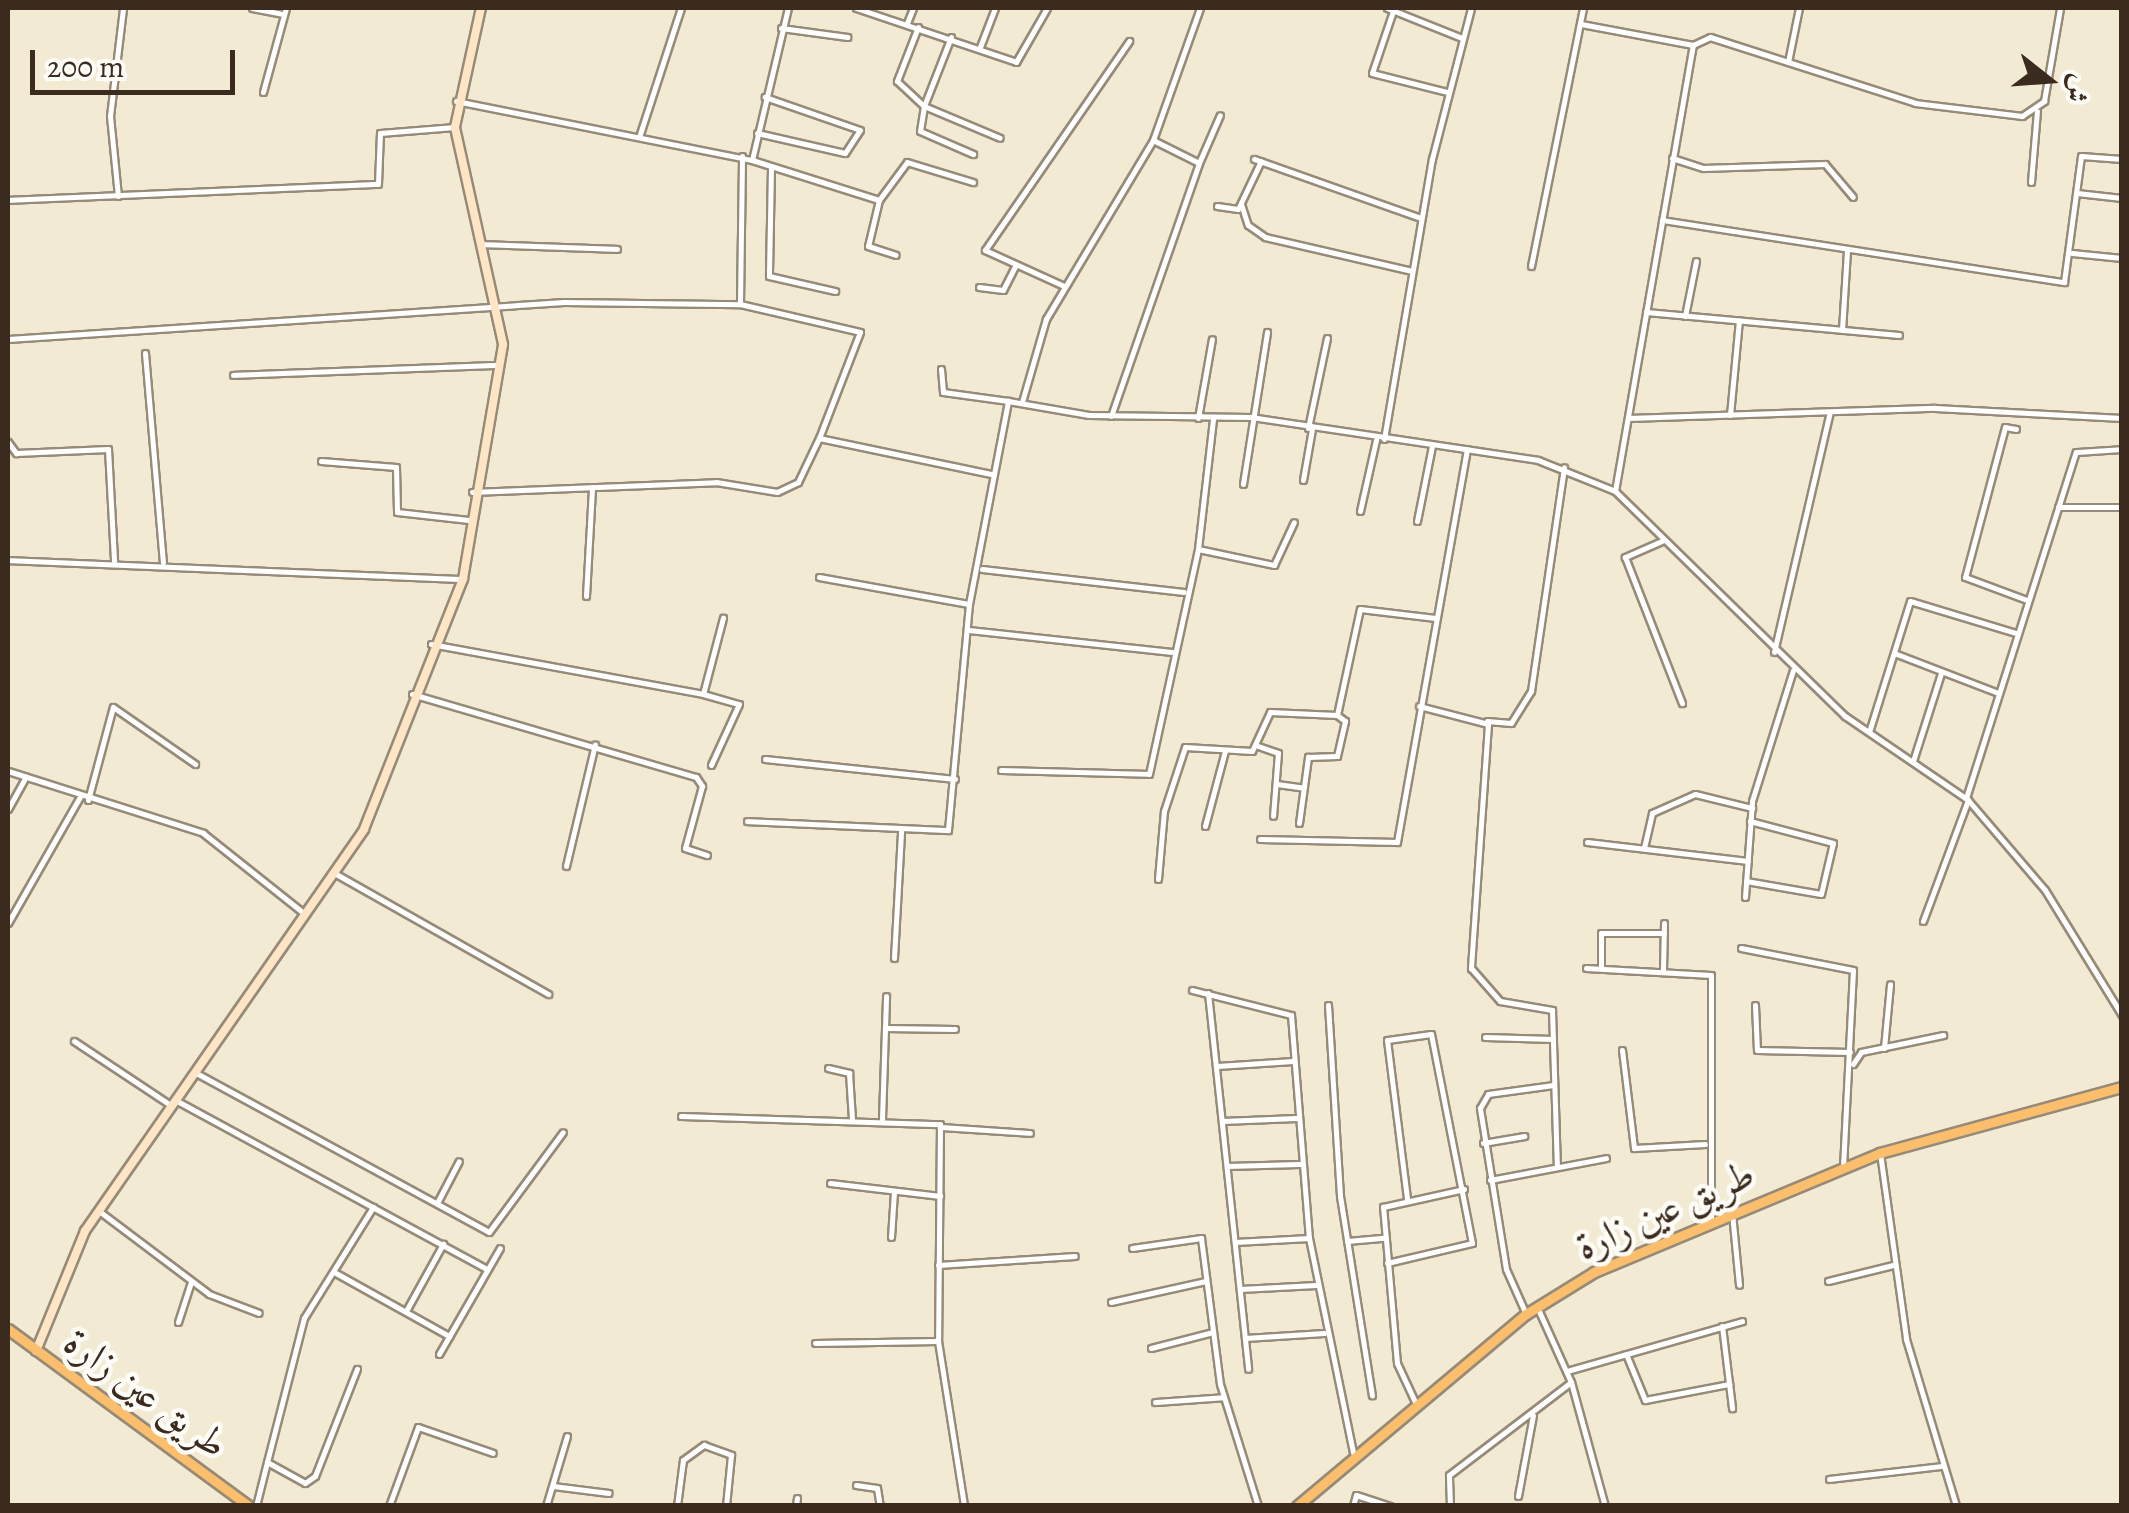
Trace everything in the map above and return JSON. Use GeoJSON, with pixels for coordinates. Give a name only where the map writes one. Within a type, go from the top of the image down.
{"type":"FeatureCollection","features":[{"type":"Feature","properties":{"kind":"main road"},"geometry":{"type":"LineString","coordinates":[[36,1350],[99,1212],[336,874],[376,803],[431,644],[463,578],[472,492],[501,365],[497,306],[479,244],[455,127],[456,101],[481,8]]}},
{"type":"Feature","properties":{"kind":"main road","name":"طريق عين زارة"},"geometry":{"type":"LineString","coordinates":[[1298,1506],[1353,1453],[1537,1306],[1712,1218],[1843,1166],[2122,1087]]}},
{"type":"Feature","properties":{"kind":"main road","name":"طريق عين زارة"},"geometry":{"type":"LineString","coordinates":[[8,1328],[252,1506]]}},
{"type":"Feature","properties":{"kind":"street"},"geometry":{"type":"LineString","coordinates":[[118,196],[110,116],[122,8]]}},
{"type":"Feature","properties":{"kind":"street"},"geometry":{"type":"LineString","coordinates":[[252,8],[285,11],[263,92]]}},
{"type":"Feature","properties":{"kind":"street"},"geometry":{"type":"LineString","coordinates":[[640,134],[681,8]]}},
{"type":"Feature","properties":{"kind":"street"},"geometry":{"type":"LineString","coordinates":[[752,160],[788,8]]}},
{"type":"Feature","properties":{"kind":"street"},"geometry":{"type":"LineString","coordinates":[[856,8],[1022,61],[1046,8]]}},
{"type":"Feature","properties":{"kind":"street"},"geometry":{"type":"LineString","coordinates":[[880,15],[884,8]]}},
{"type":"Feature","properties":{"kind":"street"},"geometry":{"type":"LineString","coordinates":[[907,24],[913,8]]}},
{"type":"Feature","properties":{"kind":"street"},"geometry":{"type":"LineString","coordinates":[[980,48],[995,8]]}},
{"type":"Feature","properties":{"kind":"street"},"geometry":{"type":"LineString","coordinates":[[1022,402],[1064,286],[1154,140],[1200,8]]}},
{"type":"Feature","properties":{"kind":"street"},"geometry":{"type":"LineString","coordinates":[[1360,511],[1380,440],[1448,92],[1471,8]]}},
{"type":"Feature","properties":{"kind":"street"},"geometry":{"type":"LineString","coordinates":[[1531,266],[1582,8]]}},
{"type":"Feature","properties":{"kind":"street"},"geometry":{"type":"LineString","coordinates":[[1788,62],[1799,8]]}},
{"type":"Feature","properties":{"kind":"street"},"geometry":{"type":"LineString","coordinates":[[2032,182],[2037,111],[2060,8]]}},
{"type":"Feature","properties":{"kind":"street"},"geometry":{"type":"LineString","coordinates":[[1448,92],[1372,73],[1390,9],[1462,38]]}},
{"type":"Feature","properties":{"kind":"street"},"geometry":{"type":"LineString","coordinates":[[1581,24],[1693,45],[1710,38],[1940,108],[2037,111]]}},
{"type":"Feature","properties":{"kind":"street"},"geometry":{"type":"LineString","coordinates":[[918,27],[898,81],[924,106],[1000,138]]}},
{"type":"Feature","properties":{"kind":"street"},"geometry":{"type":"LineString","coordinates":[[782,28],[847,37]]}},
{"type":"Feature","properties":{"kind":"street"},"geometry":{"type":"LineString","coordinates":[[951,37],[924,106],[920,130],[973,154]]}},
{"type":"Feature","properties":{"kind":"street"},"geometry":{"type":"LineString","coordinates":[[1064,286],[987,254],[988,244],[1129,41]]}},
{"type":"Feature","properties":{"kind":"street"},"geometry":{"type":"LineString","coordinates":[[1614,491],[1693,45]]}},
{"type":"Feature","properties":{"kind":"street"},"geometry":{"type":"LineString","coordinates":[[756,133],[845,154],[860,130],[764,97]]}},
{"type":"Feature","properties":{"kind":"street"},"geometry":{"type":"LineString","coordinates":[[456,101],[742,156],[879,200]]}},
{"type":"Feature","properties":{"kind":"street"},"geometry":{"type":"LineString","coordinates":[[1111,416],[1199,163],[1220,115]]}},
{"type":"Feature","properties":{"kind":"street"},"geometry":{"type":"LineString","coordinates":[[8,200],[378,184],[380,133],[455,127]]}},
{"type":"Feature","properties":{"kind":"street"},"geometry":{"type":"LineString","coordinates":[[1154,140],[1199,163]]}},
{"type":"Feature","properties":{"kind":"street"},"geometry":{"type":"LineString","coordinates":[[740,304],[742,156]]}},
{"type":"Feature","properties":{"kind":"street"},"geometry":{"type":"LineString","coordinates":[[1662,220],[2064,282],[2072,253],[2082,156],[2122,159]]}},
{"type":"Feature","properties":{"kind":"street"},"geometry":{"type":"LineString","coordinates":[[1672,158],[1702,168],[1825,164],[1854,198]]}},
{"type":"Feature","properties":{"kind":"street"},"geometry":{"type":"LineString","coordinates":[[1412,270],[1265,236],[1248,225],[1241,204],[1258,160],[1421,218]]}},
{"type":"Feature","properties":{"kind":"street"},"geometry":{"type":"LineString","coordinates":[[896,255],[868,246],[879,200],[907,162],[972,182]]}},
{"type":"Feature","properties":{"kind":"street"},"geometry":{"type":"LineString","coordinates":[[771,168],[769,276],[835,291]]}},
{"type":"Feature","properties":{"kind":"street"},"geometry":{"type":"LineString","coordinates":[[2077,193],[2122,198]]}},
{"type":"Feature","properties":{"kind":"street"},"geometry":{"type":"LineString","coordinates":[[1217,206],[1241,204]]}},
{"type":"Feature","properties":{"kind":"street"},"geometry":{"type":"LineString","coordinates":[[479,244],[617,248]]}},
{"type":"Feature","properties":{"kind":"street"},"geometry":{"type":"LineString","coordinates":[[1842,330],[1847,250]]}},
{"type":"Feature","properties":{"kind":"street"},"geometry":{"type":"LineString","coordinates":[[2072,253],[2122,258]]}},
{"type":"Feature","properties":{"kind":"street"},"geometry":{"type":"LineString","coordinates":[[1685,316],[1696,261]]}},
{"type":"Feature","properties":{"kind":"street"},"geometry":{"type":"LineString","coordinates":[[979,287],[1003,290],[1015,266]]}},
{"type":"Feature","properties":{"kind":"street"},"geometry":{"type":"LineString","coordinates":[[8,338],[497,306],[740,304],[860,332],[798,482],[777,492],[716,482],[472,492]]}},
{"type":"Feature","properties":{"kind":"street"},"geometry":{"type":"LineString","coordinates":[[1646,312],[1899,335]]}},
{"type":"Feature","properties":{"kind":"street"},"geometry":{"type":"LineString","coordinates":[[1730,415],[1740,320]]}},
{"type":"Feature","properties":{"kind":"street"},"geometry":{"type":"LineString","coordinates":[[1244,484],[1267,332]]}},
{"type":"Feature","properties":{"kind":"street"},"geometry":{"type":"LineString","coordinates":[[1303,480],[1327,338]]}},
{"type":"Feature","properties":{"kind":"street"},"geometry":{"type":"LineString","coordinates":[[1198,418],[1212,339]]}},
{"type":"Feature","properties":{"kind":"street"},"geometry":{"type":"LineString","coordinates":[[144,353],[163,562]]}},
{"type":"Feature","properties":{"kind":"street"},"geometry":{"type":"LineString","coordinates":[[233,375],[501,365]]}},
{"type":"Feature","properties":{"kind":"street"},"geometry":{"type":"LineString","coordinates":[[941,369],[942,392],[1111,416],[1252,418],[1380,440],[1467,449],[1564,467],[1614,491],[1793,670],[1869,732],[1967,799],[2045,890],[2122,1015]]}},
{"type":"Feature","properties":{"kind":"street"},"geometry":{"type":"LineString","coordinates":[[747,821],[901,832],[948,830],[969,604],[982,569],[992,474],[1008,401]]}},
{"type":"Feature","properties":{"kind":"street"},"geometry":{"type":"LineString","coordinates":[[1628,418],[1830,412],[2122,418]]}},
{"type":"Feature","properties":{"kind":"street"},"geometry":{"type":"LineString","coordinates":[[1774,652],[1830,412]]}},
{"type":"Feature","properties":{"kind":"street"},"geometry":{"type":"LineString","coordinates":[[1001,770],[1149,774],[1184,592],[1198,549],[1212,419]]}},
{"type":"Feature","properties":{"kind":"street"},"geometry":{"type":"LineString","coordinates":[[2016,429],[2005,427],[1965,577],[2027,600]]}},
{"type":"Feature","properties":{"kind":"street"},"geometry":{"type":"LineString","coordinates":[[818,438],[992,474]]}},
{"type":"Feature","properties":{"kind":"street"},"geometry":{"type":"LineString","coordinates":[[8,442],[16,453],[108,449],[114,561]]}},
{"type":"Feature","properties":{"kind":"street"},"geometry":{"type":"LineString","coordinates":[[1417,521],[1432,446]]}},
{"type":"Feature","properties":{"kind":"street"},"geometry":{"type":"LineString","coordinates":[[1260,839],[1395,846],[1467,449]]}},
{"type":"Feature","properties":{"kind":"street"},"geometry":{"type":"LineString","coordinates":[[1923,921],[1967,799],[2076,452],[2122,449]]}},
{"type":"Feature","properties":{"kind":"street"},"geometry":{"type":"LineString","coordinates":[[322,461],[390,465],[400,476],[397,512],[470,520]]}},
{"type":"Feature","properties":{"kind":"street"},"geometry":{"type":"LineString","coordinates":[[1419,706],[1510,723],[1531,692],[1564,467]]}},
{"type":"Feature","properties":{"kind":"street"},"geometry":{"type":"LineString","coordinates":[[586,596],[592,487]]}},
{"type":"Feature","properties":{"kind":"street"},"geometry":{"type":"LineString","coordinates":[[2058,507],[2122,506]]}},
{"type":"Feature","properties":{"kind":"street"},"geometry":{"type":"LineString","coordinates":[[1198,549],[1274,565],[1294,522]]}},
{"type":"Feature","properties":{"kind":"street"},"geometry":{"type":"LineString","coordinates":[[1664,540],[1625,557],[1682,703]]}},
{"type":"Feature","properties":{"kind":"street"},"geometry":{"type":"LineString","coordinates":[[8,560],[163,562],[463,578]]}},
{"type":"Feature","properties":{"kind":"street"},"geometry":{"type":"LineString","coordinates":[[982,569],[1184,592]]}},
{"type":"Feature","properties":{"kind":"street"},"geometry":{"type":"LineString","coordinates":[[819,577],[969,604]]}},
{"type":"Feature","properties":{"kind":"street"},"geometry":{"type":"LineString","coordinates":[[1869,732],[1914,600],[2016,633]]}},
{"type":"Feature","properties":{"kind":"street"},"geometry":{"type":"LineString","coordinates":[[1337,715],[1360,609],[1436,618]]}},
{"type":"Feature","properties":{"kind":"street"},"geometry":{"type":"LineString","coordinates":[[704,694],[723,618]]}},
{"type":"Feature","properties":{"kind":"street"},"geometry":{"type":"LineString","coordinates":[[969,630],[1172,652]]}},
{"type":"Feature","properties":{"kind":"street"},"geometry":{"type":"LineString","coordinates":[[431,644],[704,694],[739,704],[711,765]]}},
{"type":"Feature","properties":{"kind":"street"},"geometry":{"type":"LineString","coordinates":[[1894,652],[1998,693]]}},
{"type":"Feature","properties":{"kind":"street"},"geometry":{"type":"LineString","coordinates":[[1745,898],[1752,808],[1793,670]]}},
{"type":"Feature","properties":{"kind":"street"},"geometry":{"type":"LineString","coordinates":[[1912,762],[1940,673]]}},
{"type":"Feature","properties":{"kind":"street"},"geometry":{"type":"LineString","coordinates":[[412,694],[595,744],[700,781],[685,848],[708,855]]}},
{"type":"Feature","properties":{"kind":"street"},"geometry":{"type":"LineString","coordinates":[[8,922],[84,798],[112,707],[194,764]]}},
{"type":"Feature","properties":{"kind":"street"},"geometry":{"type":"LineString","coordinates":[[1258,746],[1270,712],[1337,715],[1345,721],[1337,756],[1309,756],[1299,824]]}},
{"type":"Feature","properties":{"kind":"street"},"geometry":{"type":"LineString","coordinates":[[1487,721],[1471,968],[1500,1001],[1550,1008],[1557,1166]]}},
{"type":"Feature","properties":{"kind":"street"},"geometry":{"type":"LineString","coordinates":[[566,866],[595,744]]}},
{"type":"Feature","properties":{"kind":"street"},"geometry":{"type":"LineString","coordinates":[[1158,879],[1183,751],[1258,746],[1278,753],[1273,816]]}},
{"type":"Feature","properties":{"kind":"street"},"geometry":{"type":"LineString","coordinates":[[1205,826],[1225,751]]}},
{"type":"Feature","properties":{"kind":"street"},"geometry":{"type":"LineString","coordinates":[[765,760],[955,779]]}},
{"type":"Feature","properties":{"kind":"street"},"geometry":{"type":"LineString","coordinates":[[8,771],[203,833],[307,916]]}},
{"type":"Feature","properties":{"kind":"street"},"geometry":{"type":"LineString","coordinates":[[8,809],[26,778]]}},
{"type":"Feature","properties":{"kind":"street"},"geometry":{"type":"LineString","coordinates":[[1276,784],[1304,788]]}},
{"type":"Feature","properties":{"kind":"street"},"geometry":{"type":"LineString","coordinates":[[1644,848],[1652,813],[1695,794],[1752,808]]}},
{"type":"Feature","properties":{"kind":"street"},"geometry":{"type":"LineString","coordinates":[[1746,881],[1821,894],[1833,844],[1750,821]]}},
{"type":"Feature","properties":{"kind":"street"},"geometry":{"type":"LineString","coordinates":[[894,958],[901,832]]}},
{"type":"Feature","properties":{"kind":"street"},"geometry":{"type":"LineString","coordinates":[[1587,842],[1748,862]]}},
{"type":"Feature","properties":{"kind":"street"},"geometry":{"type":"LineString","coordinates":[[336,874],[548,994]]}},
{"type":"Feature","properties":{"kind":"street"},"geometry":{"type":"LineString","coordinates":[[1663,970],[1664,923]]}},
{"type":"Feature","properties":{"kind":"street"},"geometry":{"type":"LineString","coordinates":[[1601,968],[1600,933],[1664,932]]}},
{"type":"Feature","properties":{"kind":"street"},"geometry":{"type":"LineString","coordinates":[[1741,948],[1851,969],[1850,1073],[1843,1166]]}},
{"type":"Feature","properties":{"kind":"street"},"geometry":{"type":"LineString","coordinates":[[1586,968],[1711,975],[1705,1144],[1712,1218]]}},
{"type":"Feature","properties":{"kind":"street"},"geometry":{"type":"LineString","coordinates":[[1884,1048],[1890,984]]}},
{"type":"Feature","properties":{"kind":"street"},"geometry":{"type":"LineString","coordinates":[[1192,990],[1289,1012],[1299,1164],[1309,1238],[1324,1333],[1353,1453]]}},
{"type":"Feature","properties":{"kind":"street"},"geometry":{"type":"LineString","coordinates":[[1208,993],[1248,1369]]}},
{"type":"Feature","properties":{"kind":"street"},"geometry":{"type":"LineString","coordinates":[[882,1120],[886,996]]}},
{"type":"Feature","properties":{"kind":"street"},"geometry":{"type":"LineString","coordinates":[[1328,1005],[1347,1241],[1372,1394]]}},
{"type":"Feature","properties":{"kind":"street"},"geometry":{"type":"LineString","coordinates":[[1756,1005],[1756,1050],[1850,1052]]}},
{"type":"Feature","properties":{"kind":"street"},"geometry":{"type":"LineString","coordinates":[[885,1028],[956,1030]]}},
{"type":"Feature","properties":{"kind":"street"},"geometry":{"type":"LineString","coordinates":[[1387,1263],[1470,1247],[1440,1040],[1394,1033],[1407,1199]]}},
{"type":"Feature","properties":{"kind":"street"},"geometry":{"type":"LineString","coordinates":[[1850,1073],[1858,1054],[1943,1035]]}},
{"type":"Feature","properties":{"kind":"street"},"geometry":{"type":"LineString","coordinates":[[1484,1037],[1552,1039]]}},
{"type":"Feature","properties":{"kind":"street"},"geometry":{"type":"LineString","coordinates":[[74,1041],[177,1105],[486,1269]]}},
{"type":"Feature","properties":{"kind":"street"},"geometry":{"type":"LineString","coordinates":[[1622,1050],[1634,1148],[1705,1144]]}},
{"type":"Feature","properties":{"kind":"street"},"geometry":{"type":"LineString","coordinates":[[1216,1066],[1293,1061]]}},
{"type":"Feature","properties":{"kind":"street"},"geometry":{"type":"LineString","coordinates":[[828,1068],[850,1074],[852,1118]]}},
{"type":"Feature","properties":{"kind":"street"},"geometry":{"type":"LineString","coordinates":[[198,1074],[495,1231],[562,1132]]}},
{"type":"Feature","properties":{"kind":"street"},"geometry":{"type":"LineString","coordinates":[[1526,1314],[1506,1269],[1484,1142],[1484,1096],[1553,1085]]}},
{"type":"Feature","properties":{"kind":"street"},"geometry":{"type":"LineString","coordinates":[[681,1116],[852,1118],[1030,1133]]}},
{"type":"Feature","properties":{"kind":"street"},"geometry":{"type":"LineString","coordinates":[[1222,1122],[1296,1118]]}},
{"type":"Feature","properties":{"kind":"street"},"geometry":{"type":"LineString","coordinates":[[940,1127],[938,1341],[964,1506]]}},
{"type":"Feature","properties":{"kind":"street"},"geometry":{"type":"LineString","coordinates":[[1484,1142],[1524,1136]]}},
{"type":"Feature","properties":{"kind":"street"},"geometry":{"type":"LineString","coordinates":[[1880,1153],[1893,1265],[1942,1466],[1956,1506]]}},
{"type":"Feature","properties":{"kind":"street"},"geometry":{"type":"LineString","coordinates":[[1490,1180],[1606,1158]]}},
{"type":"Feature","properties":{"kind":"street"},"geometry":{"type":"LineString","coordinates":[[436,1203],[459,1161]]}},
{"type":"Feature","properties":{"kind":"street"},"geometry":{"type":"LineString","coordinates":[[1228,1166],[1299,1164]]}},
{"type":"Feature","properties":{"kind":"street"},"geometry":{"type":"LineString","coordinates":[[830,1183],[940,1196]]}},
{"type":"Feature","properties":{"kind":"street"},"geometry":{"type":"LineString","coordinates":[[1416,1404],[1399,1374],[1382,1208],[1407,1199],[1464,1189]]}},
{"type":"Feature","properties":{"kind":"street"},"geometry":{"type":"LineString","coordinates":[[891,1237],[894,1192]]}},
{"type":"Feature","properties":{"kind":"street"},"geometry":{"type":"LineString","coordinates":[[252,1506],[304,1318],[373,1207]]}},
{"type":"Feature","properties":{"kind":"street"},"geometry":{"type":"LineString","coordinates":[[1731,1210],[1739,1285]]}},
{"type":"Feature","properties":{"kind":"street"},"geometry":{"type":"LineString","coordinates":[[99,1212],[191,1282],[259,1312]]}},
{"type":"Feature","properties":{"kind":"street"},"geometry":{"type":"LineString","coordinates":[[1132,1248],[1196,1233],[1224,1396],[1258,1506]]}},
{"type":"Feature","properties":{"kind":"street"},"geometry":{"type":"LineString","coordinates":[[1235,1242],[1309,1238]]}},
{"type":"Feature","properties":{"kind":"street"},"geometry":{"type":"LineString","coordinates":[[1347,1241],[1384,1238]]}},
{"type":"Feature","properties":{"kind":"street"},"geometry":{"type":"LineString","coordinates":[[406,1311],[443,1244]]}},
{"type":"Feature","properties":{"kind":"street"},"geometry":{"type":"LineString","coordinates":[[439,1354],[500,1248]]}},
{"type":"Feature","properties":{"kind":"street"},"geometry":{"type":"LineString","coordinates":[[938,1265],[1075,1256]]}},
{"type":"Feature","properties":{"kind":"street"},"geometry":{"type":"LineString","coordinates":[[1828,1281],[1893,1265]]}},
{"type":"Feature","properties":{"kind":"street"},"geometry":{"type":"LineString","coordinates":[[334,1272],[449,1336]]}},
{"type":"Feature","properties":{"kind":"street"},"geometry":{"type":"LineString","coordinates":[[1111,1302],[1206,1281]]}},
{"type":"Feature","properties":{"kind":"street"},"geometry":{"type":"LineString","coordinates":[[178,1322],[191,1282]]}},
{"type":"Feature","properties":{"kind":"street"},"geometry":{"type":"LineString","coordinates":[[1240,1289],[1316,1285]]}},
{"type":"Feature","properties":{"kind":"street"},"geometry":{"type":"LineString","coordinates":[[1537,1306],[1571,1382],[1605,1506]]}},
{"type":"Feature","properties":{"kind":"street"},"geometry":{"type":"LineString","coordinates":[[1567,1371],[1742,1321]]}},
{"type":"Feature","properties":{"kind":"street"},"geometry":{"type":"LineString","coordinates":[[1722,1326],[1732,1408]]}},
{"type":"Feature","properties":{"kind":"street"},"geometry":{"type":"LineString","coordinates":[[1151,1348],[1213,1332]]}},
{"type":"Feature","properties":{"kind":"street"},"geometry":{"type":"LineString","coordinates":[[1245,1338],[1324,1333]]}},
{"type":"Feature","properties":{"kind":"street"},"geometry":{"type":"LineString","coordinates":[[815,1343],[938,1341]]}},
{"type":"Feature","properties":{"kind":"street"},"geometry":{"type":"LineString","coordinates":[[1626,1354],[1645,1400],[1729,1384]]}},
{"type":"Feature","properties":{"kind":"street"},"geometry":{"type":"LineString","coordinates":[[267,1462],[310,1482],[358,1369]]}},
{"type":"Feature","properties":{"kind":"street"},"geometry":{"type":"LineString","coordinates":[[1450,1506],[1447,1477],[1571,1382]]}},
{"type":"Feature","properties":{"kind":"street"},"geometry":{"type":"LineString","coordinates":[[1155,1402],[1224,1396]]}},
{"type":"Feature","properties":{"kind":"street"},"geometry":{"type":"LineString","coordinates":[[1518,1496],[1533,1412]]}},
{"type":"Feature","properties":{"kind":"street"},"geometry":{"type":"LineString","coordinates":[[389,1506],[418,1427],[493,1453]]}},
{"type":"Feature","properties":{"kind":"street"},"geometry":{"type":"LineString","coordinates":[[546,1506],[568,1436]]}},
{"type":"Feature","properties":{"kind":"street"},"geometry":{"type":"LineString","coordinates":[[677,1506],[683,1460],[704,1446],[731,1455],[726,1506]]}},
{"type":"Feature","properties":{"kind":"street"},"geometry":{"type":"LineString","coordinates":[[1829,1479],[1942,1466]]}},
{"type":"Feature","properties":{"kind":"street"},"geometry":{"type":"LineString","coordinates":[[553,1486],[609,1493]]}},
{"type":"Feature","properties":{"kind":"street"},"geometry":{"type":"LineString","coordinates":[[856,1486],[877,1488],[880,1506]]}},
{"type":"Feature","properties":{"kind":"street"},"geometry":{"type":"LineString","coordinates":[[1352,1506],[1356,1495],[1390,1506]]}}]}
